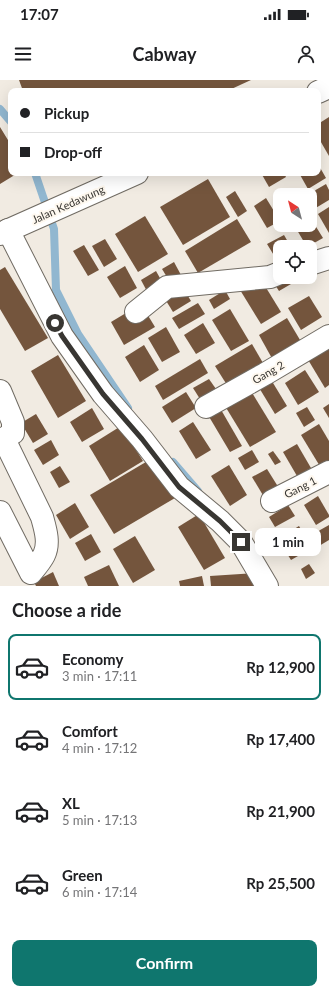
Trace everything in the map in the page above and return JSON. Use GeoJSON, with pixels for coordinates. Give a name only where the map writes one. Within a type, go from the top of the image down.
{"type":"FeatureCollection","features":[{"type":"Feature","properties":{"kind":"street","name":"Jalan Kedawung"},"geometry":{"type":"LineString","coordinates":[[4,232],[130,176]]}},
{"type":"Feature","properties":{"kind":"street"},"geometry":{"type":"LineString","coordinates":[[4,232],[62,336],[103,394],[142,439],[179,487],[220,521],[241,542],[267,586]]}},
{"type":"Feature","properties":{"kind":"street"},"geometry":{"type":"LineString","coordinates":[[317,262],[329,258]]}},
{"type":"Feature","properties":{"kind":"street"},"geometry":{"type":"LineString","coordinates":[[136,312],[167,287],[273,276]]}},
{"type":"Feature","properties":{"kind":"street","name":"Gang 2"},"geometry":{"type":"LineString","coordinates":[[206,407],[329,336]]}},
{"type":"Feature","properties":{"kind":"street"},"geometry":{"type":"LineString","coordinates":[[0,391],[14,422],[13,433],[2,440],[42,517],[45,529],[47,541],[45,554],[31,573],[0,512]]}},
{"type":"Feature","properties":{"kind":"street","name":"Gang 1"},"geometry":{"type":"LineString","coordinates":[[272,501],[329,472]]}},
{"type":"Feature","properties":{"kind":"building"},"geometry":{"type":"Polygon","coordinates":[[[19,80],[251,80],[234,88],[22,88],[19,80]]]}},
{"type":"Feature","properties":{"kind":"building"},"geometry":{"type":"Polygon","coordinates":[[[329,117],[329,156],[321,142],[321,122],[329,117]]]}},
{"type":"Feature","properties":{"kind":"building"},"geometry":{"type":"Polygon","coordinates":[[[0,127],[8,140],[8,176],[13,176],[0,184],[0,127]]]}},
{"type":"Feature","properties":{"kind":"building"},"geometry":{"type":"Polygon","coordinates":[[[321,169],[326,178],[307,188],[301,176],[321,176],[321,169]]]}},
{"type":"Feature","properties":{"kind":"building"},"geometry":{"type":"Polygon","coordinates":[[[263,176],[286,176],[286,177],[269,187],[263,176]]]}},
{"type":"Feature","properties":{"kind":"building"},"geometry":{"type":"Polygon","coordinates":[[[208,179],[230,217],[183,245],[160,207],[208,179]]]}},
{"type":"Feature","properties":{"kind":"building"},"geometry":{"type":"Polygon","coordinates":[[[326,184],[329,190],[329,200],[317,207],[317,189],[326,184]]]}},
{"type":"Feature","properties":{"kind":"building"},"geometry":{"type":"Polygon","coordinates":[[[235,191],[247,211],[238,217],[226,197],[235,191]]]}},
{"type":"Feature","properties":{"kind":"building"},"geometry":{"type":"Polygon","coordinates":[[[266,198],[273,210],[273,225],[267,228],[254,206],[266,198]]]}},
{"type":"Feature","properties":{"kind":"building"},"geometry":{"type":"Polygon","coordinates":[[[329,207],[329,233],[318,214],[329,207]]]}},
{"type":"Feature","properties":{"kind":"building"},"geometry":{"type":"Polygon","coordinates":[[[145,216],[168,254],[138,272],[115,234],[145,216]]]}},
{"type":"Feature","properties":{"kind":"building"},"geometry":{"type":"Polygon","coordinates":[[[237,219],[251,242],[198,273],[185,251],[237,219]]]}},
{"type":"Feature","properties":{"kind":"building"},"geometry":{"type":"Polygon","coordinates":[[[317,228],[323,238],[317,241],[317,240],[303,240],[298,232],[317,232],[317,228]]]}},
{"type":"Feature","properties":{"kind":"building"},"geometry":{"type":"Polygon","coordinates":[[[284,235],[287,240],[275,240],[284,235]]]}},
{"type":"Feature","properties":{"kind":"building"},"geometry":{"type":"Polygon","coordinates":[[[105,239],[117,259],[104,267],[92,246],[105,239]]]}},
{"type":"Feature","properties":{"kind":"building"},"geometry":{"type":"Polygon","coordinates":[[[273,241],[273,254],[267,244],[273,241]]]}},
{"type":"Feature","properties":{"kind":"building"},"geometry":{"type":"Polygon","coordinates":[[[84,245],[99,270],[88,276],[73,251],[84,245]]]}},
{"type":"Feature","properties":{"kind":"building"},"geometry":{"type":"Polygon","coordinates":[[[174,262],[181,275],[170,282],[162,269],[174,262]]]}},
{"type":"Feature","properties":{"kind":"building"},"geometry":{"type":"Polygon","coordinates":[[[125,266],[137,288],[120,298],[107,277],[125,266]]]}},
{"type":"Feature","properties":{"kind":"building"},"geometry":{"type":"Polygon","coordinates":[[[5,267],[48,338],[25,351],[0,309],[0,270],[5,267]]]}},
{"type":"Feature","properties":{"kind":"building"},"geometry":{"type":"Polygon","coordinates":[[[156,271],[165,287],[150,297],[141,280],[156,271]]]}},
{"type":"Feature","properties":{"kind":"building"},"geometry":{"type":"Polygon","coordinates":[[[257,273],[281,312],[261,324],[237,285],[257,273]]]}},
{"type":"Feature","properties":{"kind":"building"},"geometry":{"type":"Polygon","coordinates":[[[268,274],[273,275],[273,282],[268,274]]]}},
{"type":"Feature","properties":{"kind":"building"},"geometry":{"type":"Polygon","coordinates":[[[274,284],[291,284],[279,291],[274,284]]]}},
{"type":"Feature","properties":{"kind":"building"},"geometry":{"type":"Polygon","coordinates":[[[183,288],[191,301],[173,312],[165,299],[183,288]]]}},
{"type":"Feature","properties":{"kind":"building"},"geometry":{"type":"Polygon","coordinates":[[[225,290],[230,299],[214,309],[209,300],[225,290]]]}},
{"type":"Feature","properties":{"kind":"building"},"geometry":{"type":"Polygon","coordinates":[[[309,296],[322,317],[301,330],[288,308],[309,296]]]}},
{"type":"Feature","properties":{"kind":"building"},"geometry":{"type":"Polygon","coordinates":[[[198,303],[205,314],[179,329],[172,318],[198,303]]]}},
{"type":"Feature","properties":{"kind":"building"},"geometry":{"type":"Polygon","coordinates":[[[141,304],[155,327],[124,345],[111,322],[141,304]]]}},
{"type":"Feature","properties":{"kind":"building"},"geometry":{"type":"Polygon","coordinates":[[[230,309],[249,341],[231,351],[212,320],[230,309]]]}},
{"type":"Feature","properties":{"kind":"building"},"geometry":{"type":"Polygon","coordinates":[[[287,318],[303,345],[274,362],[259,335],[287,318]]]}},
{"type":"Feature","properties":{"kind":"building"},"geometry":{"type":"Polygon","coordinates":[[[203,323],[215,343],[196,354],[184,335],[203,323]]]}},
{"type":"Feature","properties":{"kind":"building"},"geometry":{"type":"Polygon","coordinates":[[[166,327],[180,352],[162,362],[148,338],[166,327]]]}},
{"type":"Feature","properties":{"kind":"building"},"geometry":{"type":"Polygon","coordinates":[[[252,344],[263,363],[227,385],[215,366],[252,344]]]}},
{"type":"Feature","properties":{"kind":"building"},"geometry":{"type":"Polygon","coordinates":[[[144,345],[159,370],[140,382],[125,357],[144,345]]]}},
{"type":"Feature","properties":{"kind":"building"},"geometry":{"type":"Polygon","coordinates":[[[327,346],[329,349],[329,385],[325,388],[307,358],[327,346]]]}},
{"type":"Feature","properties":{"kind":"building"},"geometry":{"type":"Polygon","coordinates":[[[58,355],[86,401],[58,418],[31,371],[58,355]]]}},
{"type":"Feature","properties":{"kind":"building"},"geometry":{"type":"Polygon","coordinates":[[[200,359],[208,373],[163,400],[155,386],[200,359]]]}},
{"type":"Feature","properties":{"kind":"building"},"geometry":{"type":"Polygon","coordinates":[[[305,370],[319,392],[298,405],[285,383],[305,370]]]}},
{"type":"Feature","properties":{"kind":"building"},"geometry":{"type":"Polygon","coordinates":[[[270,378],[287,406],[275,414],[258,386],[270,378]]]}},
{"type":"Feature","properties":{"kind":"building"},"geometry":{"type":"Polygon","coordinates":[[[209,379],[216,389],[200,399],[193,388],[209,379]]]}},
{"type":"Feature","properties":{"kind":"building"},"geometry":{"type":"Polygon","coordinates":[[[251,391],[276,432],[250,447],[225,406],[251,391]]]}},
{"type":"Feature","properties":{"kind":"building"},"geometry":{"type":"Polygon","coordinates":[[[186,392],[196,408],[172,423],[162,407],[186,392]]]}},
{"type":"Feature","properties":{"kind":"building"},"geometry":{"type":"Polygon","coordinates":[[[329,404],[329,418],[323,408],[329,404]]]}},
{"type":"Feature","properties":{"kind":"building"},"geometry":{"type":"Polygon","coordinates":[[[307,407],[315,420],[304,427],[296,413],[307,407]]]}},
{"type":"Feature","properties":{"kind":"building"},"geometry":{"type":"Polygon","coordinates":[[[92,408],[104,429],[82,442],[70,422],[92,408]]]}},
{"type":"Feature","properties":{"kind":"building"},"geometry":{"type":"Polygon","coordinates":[[[220,408],[242,446],[230,452],[208,415],[220,408]]]}},
{"type":"Feature","properties":{"kind":"building"},"geometry":{"type":"Polygon","coordinates":[[[36,414],[48,434],[33,443],[21,423],[36,414]]]}},
{"type":"Feature","properties":{"kind":"building"},"geometry":{"type":"Polygon","coordinates":[[[193,422],[211,450],[196,459],[179,431],[193,422]]]}},
{"type":"Feature","properties":{"kind":"building"},"geometry":{"type":"Polygon","coordinates":[[[319,424],[329,441],[329,463],[321,468],[301,435],[319,424]]]}},
{"type":"Feature","properties":{"kind":"building"},"geometry":{"type":"Polygon","coordinates":[[[121,426],[143,461],[110,481],[89,446],[121,426]]]}},
{"type":"Feature","properties":{"kind":"building"},"geometry":{"type":"Polygon","coordinates":[[[51,440],[59,455],[43,465],[34,450],[51,440]]]}},
{"type":"Feature","properties":{"kind":"building"},"geometry":{"type":"Polygon","coordinates":[[[297,444],[311,468],[297,476],[283,452],[297,444]]]}},
{"type":"Feature","properties":{"kind":"building"},"geometry":{"type":"Polygon","coordinates":[[[252,450],[259,462],[245,470],[238,458],[252,450]]]}},
{"type":"Feature","properties":{"kind":"building"},"geometry":{"type":"Polygon","coordinates":[[[273,451],[281,462],[275,465],[268,454],[273,451]]]}},
{"type":"Feature","properties":{"kind":"building"},"geometry":{"type":"Polygon","coordinates":[[[151,459],[175,498],[114,534],[90,495],[151,459]]]}},
{"type":"Feature","properties":{"kind":"building"},"geometry":{"type":"Polygon","coordinates":[[[229,465],[247,495],[230,506],[211,476],[229,465]]]}},
{"type":"Feature","properties":{"kind":"building"},"geometry":{"type":"Polygon","coordinates":[[[60,466],[70,482],[59,488],[50,472],[60,466]]]}},
{"type":"Feature","properties":{"kind":"building"},"geometry":{"type":"Polygon","coordinates":[[[267,469],[282,493],[267,502],[252,477],[267,469]]]}},
{"type":"Feature","properties":{"kind":"building"},"geometry":{"type":"Polygon","coordinates":[[[318,496],[329,517],[316,525],[304,505],[318,496]]]}},
{"type":"Feature","properties":{"kind":"building"},"geometry":{"type":"Polygon","coordinates":[[[75,503],[89,527],[70,539],[56,515],[75,503]]]}},
{"type":"Feature","properties":{"kind":"building"},"geometry":{"type":"Polygon","coordinates":[[[288,505],[295,516],[275,527],[269,517],[288,505]]]}},
{"type":"Feature","properties":{"kind":"building"},"geometry":{"type":"Polygon","coordinates":[[[199,514],[225,558],[204,570],[178,527],[199,514]]]}},
{"type":"Feature","properties":{"kind":"building"},"geometry":{"type":"Polygon","coordinates":[[[329,525],[329,540],[319,546],[313,534],[329,525]]]}},
{"type":"Feature","properties":{"kind":"building"},"geometry":{"type":"Polygon","coordinates":[[[299,526],[312,548],[291,560],[278,539],[299,526]]]}},
{"type":"Feature","properties":{"kind":"building"},"geometry":{"type":"Polygon","coordinates":[[[91,534],[101,552],[85,561],[75,543],[91,534]]]}},
{"type":"Feature","properties":{"kind":"building"},"geometry":{"type":"Polygon","coordinates":[[[135,536],[155,570],[133,583],[113,549],[135,536]]]}},
{"type":"Feature","properties":{"kind":"building"},"geometry":{"type":"Polygon","coordinates":[[[309,564],[315,573],[306,579],[301,569],[309,564]]]}},
{"type":"Feature","properties":{"kind":"building"},"geometry":{"type":"Polygon","coordinates":[[[109,565],[119,586],[88,586],[84,577],[109,565]]]}},
{"type":"Feature","properties":{"kind":"building"},"geometry":{"type":"Polygon","coordinates":[[[53,572],[59,586],[36,586],[34,582],[53,572]]]}},
{"type":"Feature","properties":{"kind":"building"},"geometry":{"type":"Polygon","coordinates":[[[256,573],[256,586],[211,586],[210,576],[256,573]]]}},
{"type":"Feature","properties":{"kind":"building"},"geometry":{"type":"Polygon","coordinates":[[[202,576],[204,586],[180,586],[179,581],[202,576]]]}},
{"type":"Feature","properties":{"kind":"waterway"},"geometry":{"type":"LineString","coordinates":[[0,109],[8,118]]}},
{"type":"Feature","properties":{"kind":"waterway"},"geometry":{"type":"LineString","coordinates":[[36,176],[54,229],[56,290],[78,334],[128,408]]}},
{"type":"Feature","properties":{"kind":"waterway"},"geometry":{"type":"LineString","coordinates":[[173,462],[198,491]]}},
{"type":"Feature","properties":{"kind":"route"},"geometry":{"type":"LineString","coordinates":[[55,323],[62,336],[103,394],[142,439],[179,487],[220,521],[241,542]]}}]}
